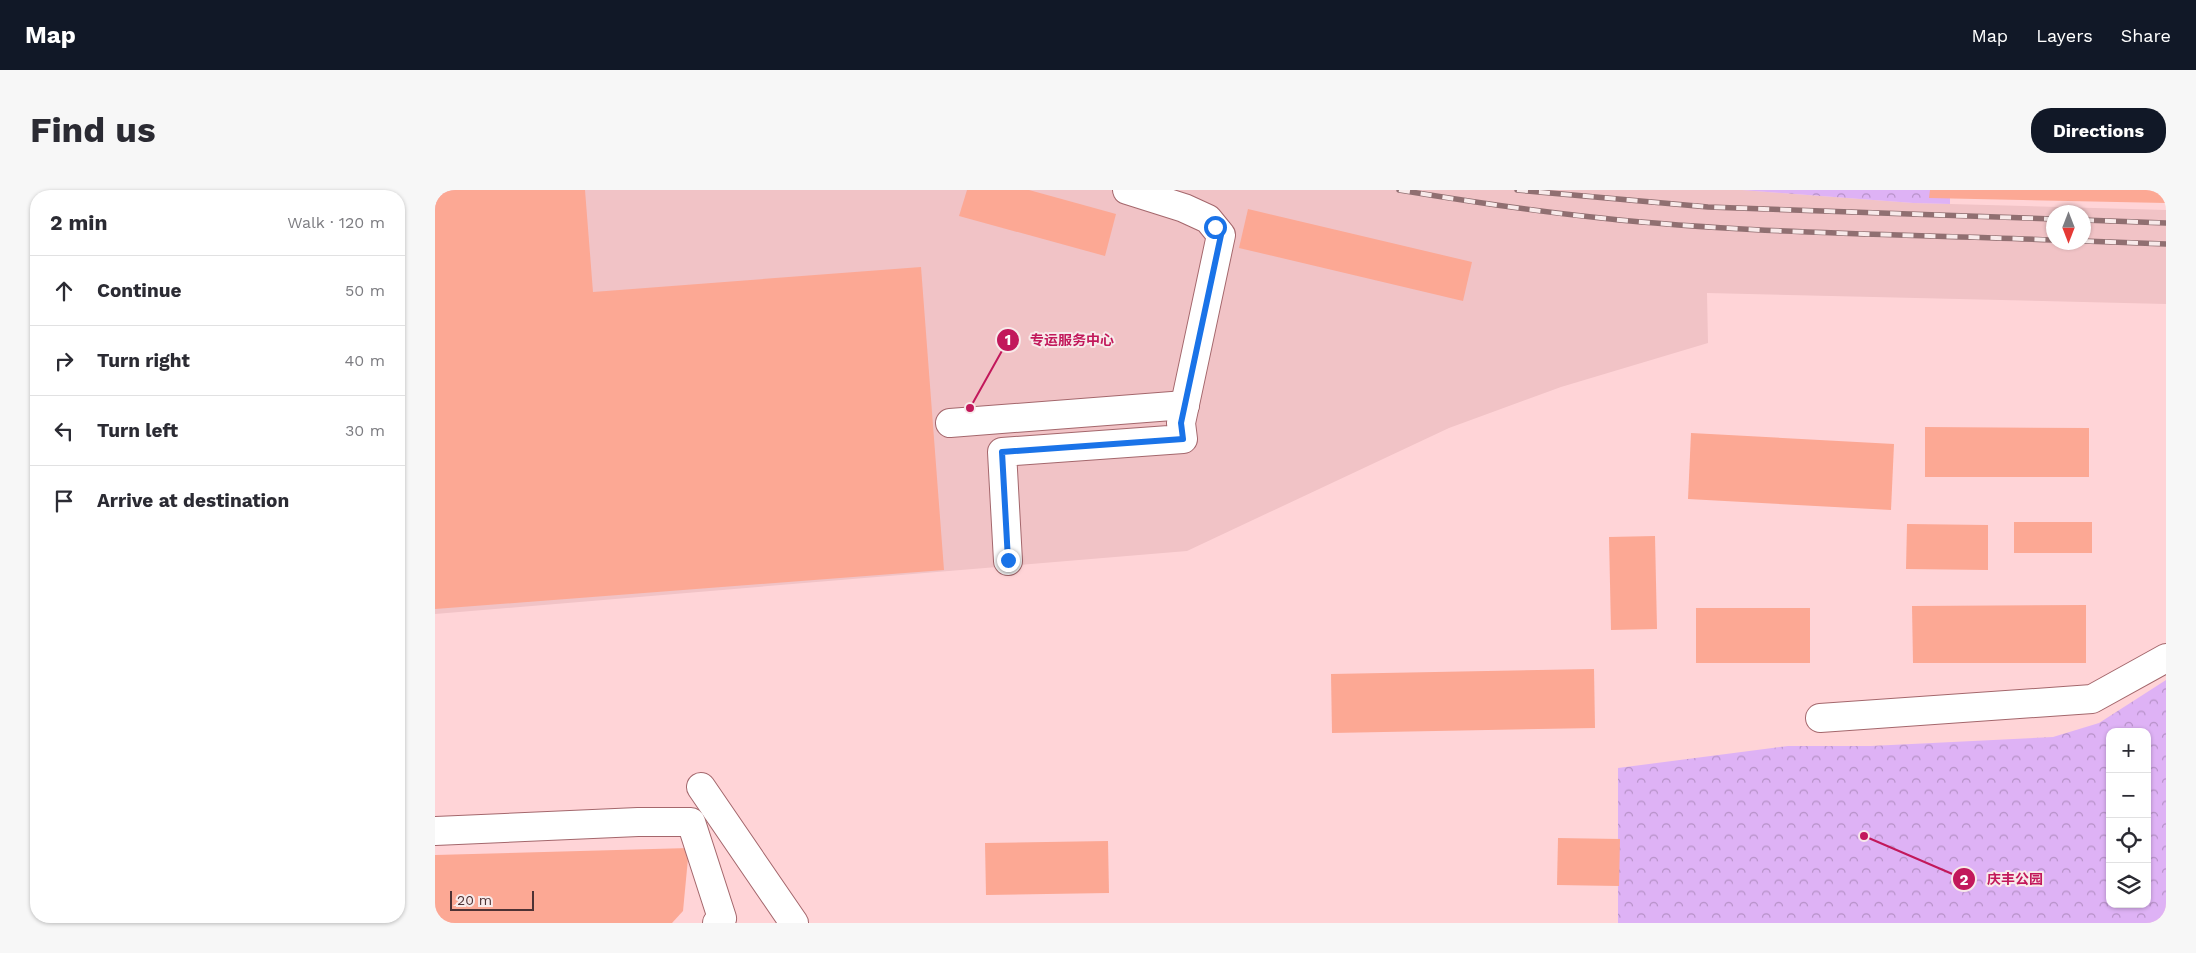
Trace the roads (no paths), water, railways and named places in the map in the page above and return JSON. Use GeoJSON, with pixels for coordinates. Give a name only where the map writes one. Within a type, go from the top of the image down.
{"type":"FeatureCollection","features":[{"type":"Feature","properties":{"kind":"street"},"geometry":{"type":"LineString","coordinates":[[1008,560],[1002,452],[1183,439],[1181,423],[1221,235],[1208,218],[1184,208],[1127,190]]}},
{"type":"Feature","properties":{"kind":"street"},"geometry":{"type":"LineString","coordinates":[[950,423],[1185,404]]}},
{"type":"Feature","properties":{"kind":"street"},"geometry":{"type":"LineString","coordinates":[[1819,718],[2092,699],[2166,658]]}},
{"type":"Feature","properties":{"kind":"street"},"geometry":{"type":"LineString","coordinates":[[701,787],[793,923]]}},
{"type":"Feature","properties":{"kind":"street"},"geometry":{"type":"LineString","coordinates":[[435,831],[638,822],[691,822],[722,918],[717,923]]}},
{"type":"Feature","properties":{"kind":"street"},"geometry":{"type":"LineString","coordinates":[[705,866],[744,850]]}},
{"type":"Feature","properties":{"kind":"railway"},"geometry":{"type":"LineString","coordinates":[[1399,190],[1525,209],[1657,223],[1827,233],[2046,240]]}},
{"type":"Feature","properties":{"kind":"railway"},"geometry":{"type":"LineString","coordinates":[[1517,190],[1708,207],[2046,219]]}},
{"type":"Feature","properties":{"kind":"railway"},"geometry":{"type":"LineString","coordinates":[[2091,220],[2166,223]]}},
{"type":"Feature","properties":{"kind":"railway"},"geometry":{"type":"LineString","coordinates":[[2091,241],[2166,244]]}},
{"type":"Feature","properties":{"kind":"place","name":"专运服务中心"},"geometry":{"type":"Point","coordinates":[970,408]}},
{"type":"Feature","properties":{"kind":"place","name":"庆丰公园"},"geometry":{"type":"Point","coordinates":[1864,836]}}]}
